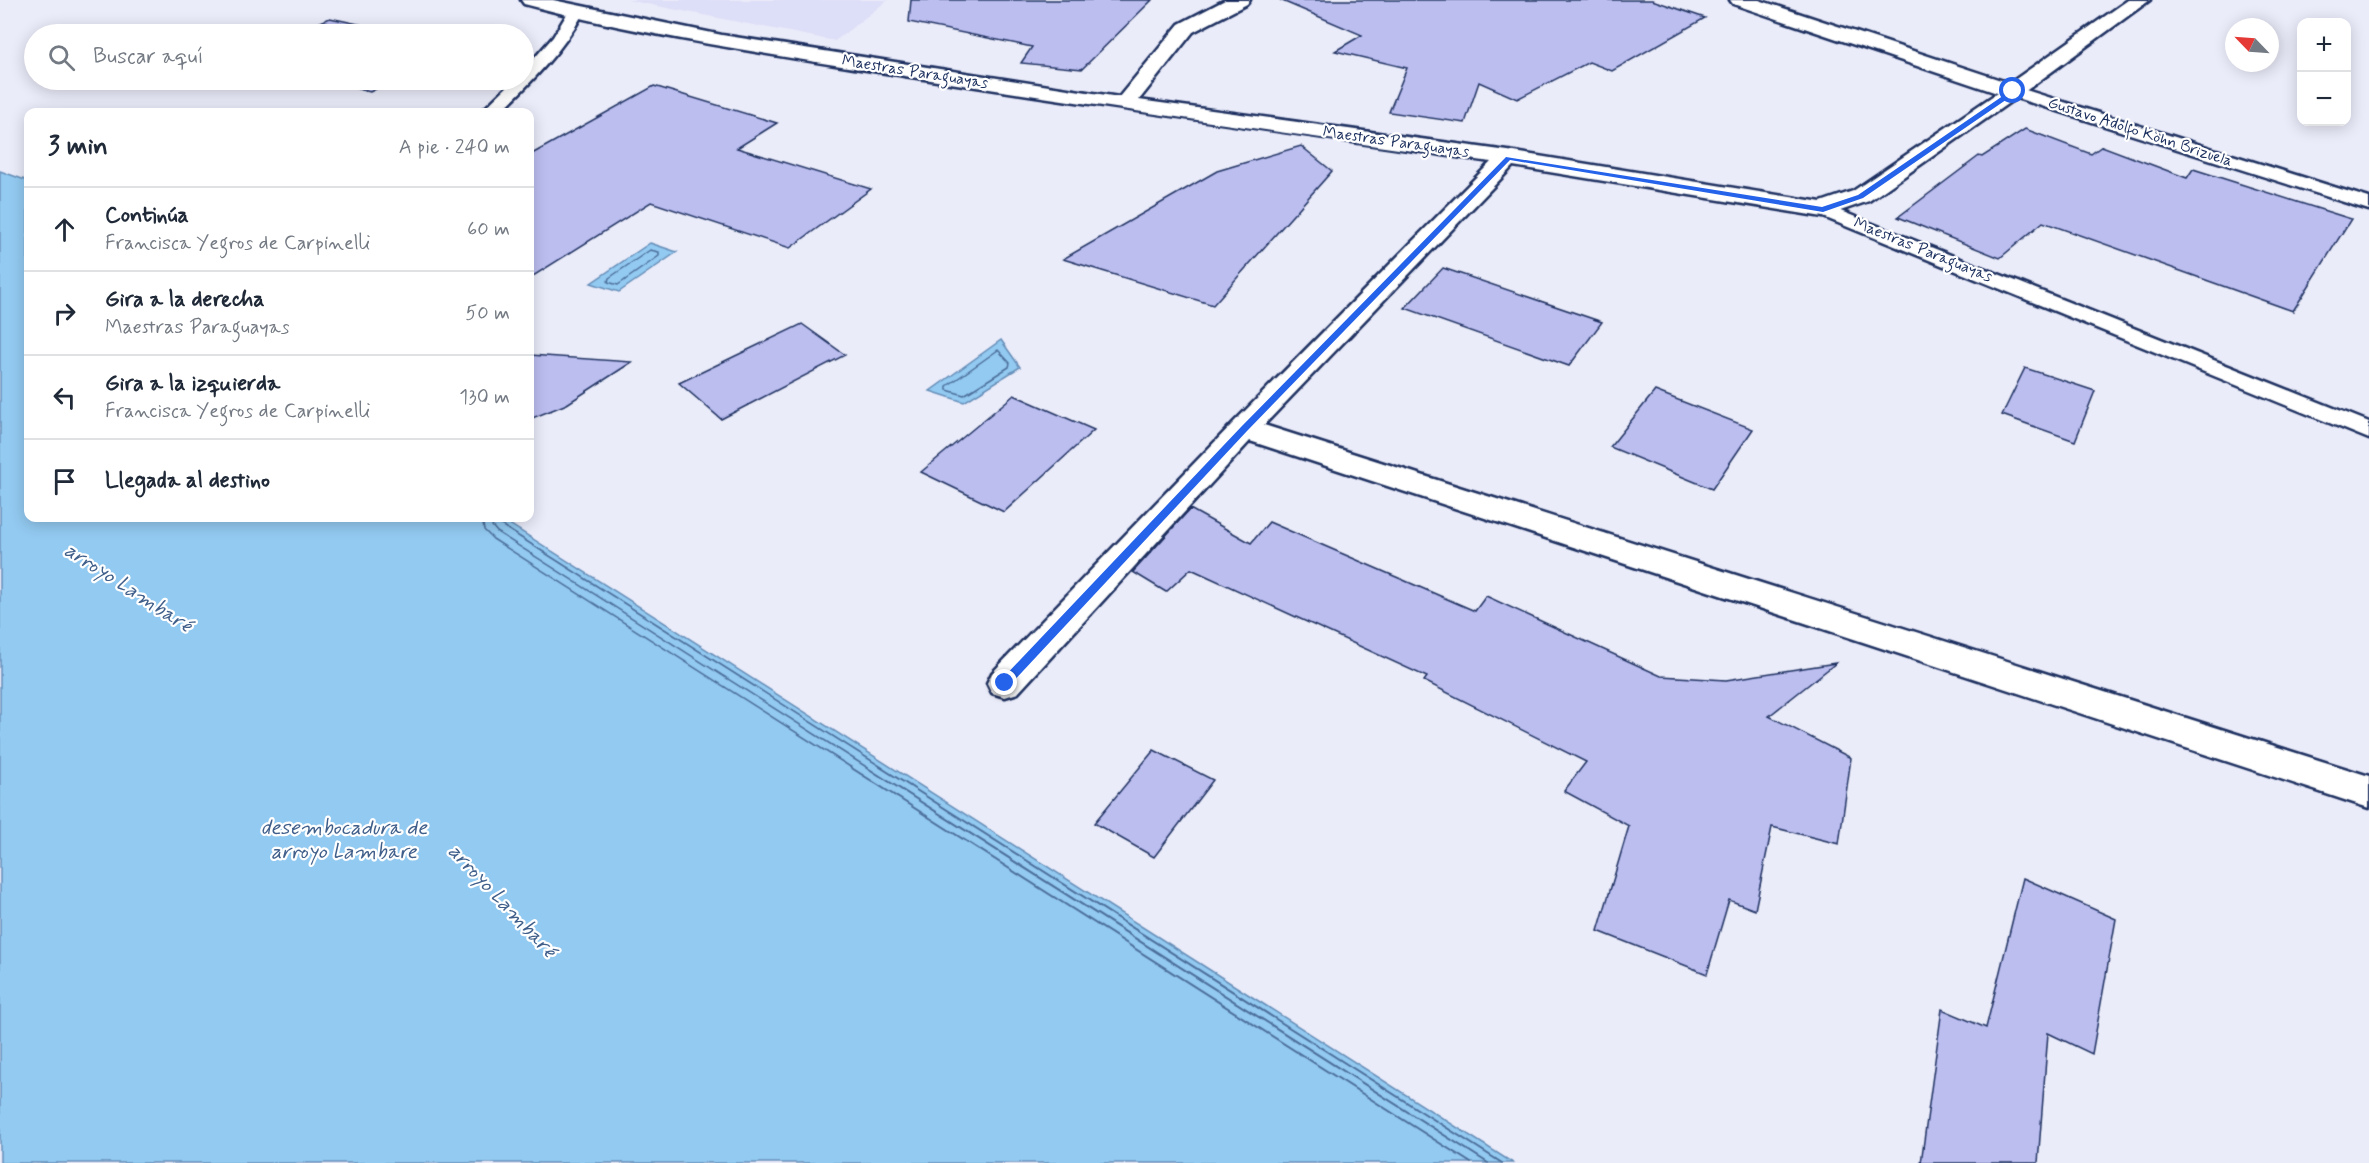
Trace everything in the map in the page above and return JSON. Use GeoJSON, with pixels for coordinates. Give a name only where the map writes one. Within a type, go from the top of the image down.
{"type":"FeatureCollection","features":[{"type":"Feature","properties":{"kind":"street","name":"Maestras Paraguayas"},"geometry":{"type":"LineString","coordinates":[[531,0],[576,12],[722,41],[1124,104],[1508,158],[1823,210]]}},
{"type":"Feature","properties":{"kind":"street"},"geometry":{"type":"LineString","coordinates":[[1124,104],[1186,28],[1240,0]]}},
{"type":"Feature","properties":{"kind":"street","name":"Gustavo Adolfo Köhn Brizuela"},"geometry":{"type":"LineString","coordinates":[[1740,0],[2013,91]]}},
{"type":"Feature","properties":{"kind":"street"},"geometry":{"type":"LineString","coordinates":[[1823,210],[1861,196],[2140,0]]}},
{"type":"Feature","properties":{"kind":"street"},"geometry":{"type":"LineString","coordinates":[[1005,683],[1244,429],[1508,158]]}},
{"type":"Feature","properties":{"kind":"street"},"geometry":{"type":"LineString","coordinates":[[1244,429],[2369,792]]}},
{"type":"Feature","properties":{"kind":"lane"},"geometry":{"type":"LineString","coordinates":[[534,69],[567,30],[576,12]]}},
{"type":"Feature","properties":{"kind":"lane"},"geometry":{"type":"LineString","coordinates":[[494,108],[512,90]]}},
{"type":"Feature","properties":{"kind":"lane","name":"Gustavo Adolfo Köhn Brizuela"},"geometry":{"type":"LineString","coordinates":[[2013,91],[2369,204]]}},
{"type":"Feature","properties":{"kind":"lane","name":"Maestras Paraguayas"},"geometry":{"type":"LineString","coordinates":[[1823,210],[2369,431]]}},
{"type":"Feature","properties":{"kind":"shaded area"},"geometry":{"type":"Polygon","coordinates":[[[627,0],[888,0],[835,41],[627,0]]]}},
{"type":"Feature","properties":{"kind":"water","name":"desembocadura de arroyo Lambare"},"geometry":{"type":"Polygon","coordinates":[[[0,171],[24,180],[24,522],[506,522],[1513,1163],[0,1163],[0,171]]]}},
{"type":"Feature","properties":{"kind":"water"},"geometry":{"type":"Polygon","coordinates":[[[650,243],[677,252],[619,292],[591,283],[650,243]]]}},
{"type":"Feature","properties":{"kind":"water"},"geometry":{"type":"Polygon","coordinates":[[[1001,340],[1020,367],[964,402],[930,391],[1001,340]]]}},
{"type":"Feature","properties":{"kind":"building"},"geometry":{"type":"Polygon","coordinates":[[[911,0],[1152,0],[1082,69],[1021,63],[1032,47],[909,22],[911,0]]]}},
{"type":"Feature","properties":{"kind":"building"},"geometry":{"type":"Polygon","coordinates":[[[1280,0],[1652,0],[1705,18],[1612,71],[1589,62],[1517,99],[1479,82],[1465,123],[1389,112],[1407,68],[1335,51],[1362,35],[1280,0]]]}},
{"type":"Feature","properties":{"kind":"building"},"geometry":{"type":"Polygon","coordinates":[[[330,18],[358,24],[316,24],[330,18]]]}},
{"type":"Feature","properties":{"kind":"building"},"geometry":{"type":"Polygon","coordinates":[[[654,86],[777,123],[737,148],[871,189],[790,248],[651,202],[534,275],[534,153],[654,86]]]}},
{"type":"Feature","properties":{"kind":"building"},"geometry":{"type":"Polygon","coordinates":[[[2025,129],[2091,154],[2102,146],[2187,178],[2193,169],[2351,219],[2293,311],[2043,222],[2000,258],[1898,217],[1979,156],[1982,157],[2025,129]]]}},
{"type":"Feature","properties":{"kind":"building"},"geometry":{"type":"Polygon","coordinates":[[[1301,146],[1332,171],[1213,305],[1063,259],[1217,171],[1301,146]]]}},
{"type":"Feature","properties":{"kind":"building"},"geometry":{"type":"Polygon","coordinates":[[[1443,268],[1602,322],[1569,366],[1405,308],[1443,268]]]}},
{"type":"Feature","properties":{"kind":"building"},"geometry":{"type":"Polygon","coordinates":[[[802,324],[845,355],[721,419],[679,383],[802,324]]]}},
{"type":"Feature","properties":{"kind":"building"},"geometry":{"type":"Polygon","coordinates":[[[534,355],[632,362],[567,404],[534,417],[534,355]]]}},
{"type":"Feature","properties":{"kind":"building"},"geometry":{"type":"Polygon","coordinates":[[[2025,368],[2095,391],[2075,441],[2002,415],[2025,368]]]}},
{"type":"Feature","properties":{"kind":"building"},"geometry":{"type":"Polygon","coordinates":[[[1655,391],[1753,429],[1712,489],[1610,447],[1655,391]]]}},
{"type":"Feature","properties":{"kind":"building"},"geometry":{"type":"Polygon","coordinates":[[[1014,395],[1094,430],[1004,512],[921,472],[1014,395]]]}},
{"type":"Feature","properties":{"kind":"building"},"geometry":{"type":"Polygon","coordinates":[[[1190,509],[1251,543],[1269,522],[1475,611],[1486,596],[1661,676],[1726,680],[1836,663],[1769,716],[1851,758],[1839,844],[1772,827],[1755,910],[1729,900],[1707,974],[1598,931],[1629,826],[1564,791],[1586,762],[1424,681],[1427,677],[1191,569],[1166,592],[1133,572],[1190,509]]]}},
{"type":"Feature","properties":{"kind":"building"},"geometry":{"type":"Polygon","coordinates":[[[1154,750],[1213,780],[1154,857],[1094,823],[1154,750]]]}},
{"type":"Feature","properties":{"kind":"building"},"geometry":{"type":"Polygon","coordinates":[[[2023,878],[2116,919],[2092,1054],[2048,1033],[2038,1163],[1921,1163],[1942,1009],[1986,1028],[2023,878]]]}},
{"type":"Feature","properties":{"kind":"route"},"geometry":{"type":"LineString","coordinates":[[1005,683],[1244,429],[1508,158],[1823,210],[1861,196],[2013,91]]}},
{"type":"Feature","properties":{"kind":"water label","name":"arroyo Lambaré"},"geometry":{"type":"Point","coordinates":[128,588]}},
{"type":"Feature","properties":{"kind":"water label","name":"arroyo Lambaré"},"geometry":{"type":"Point","coordinates":[502,901]}}]}
